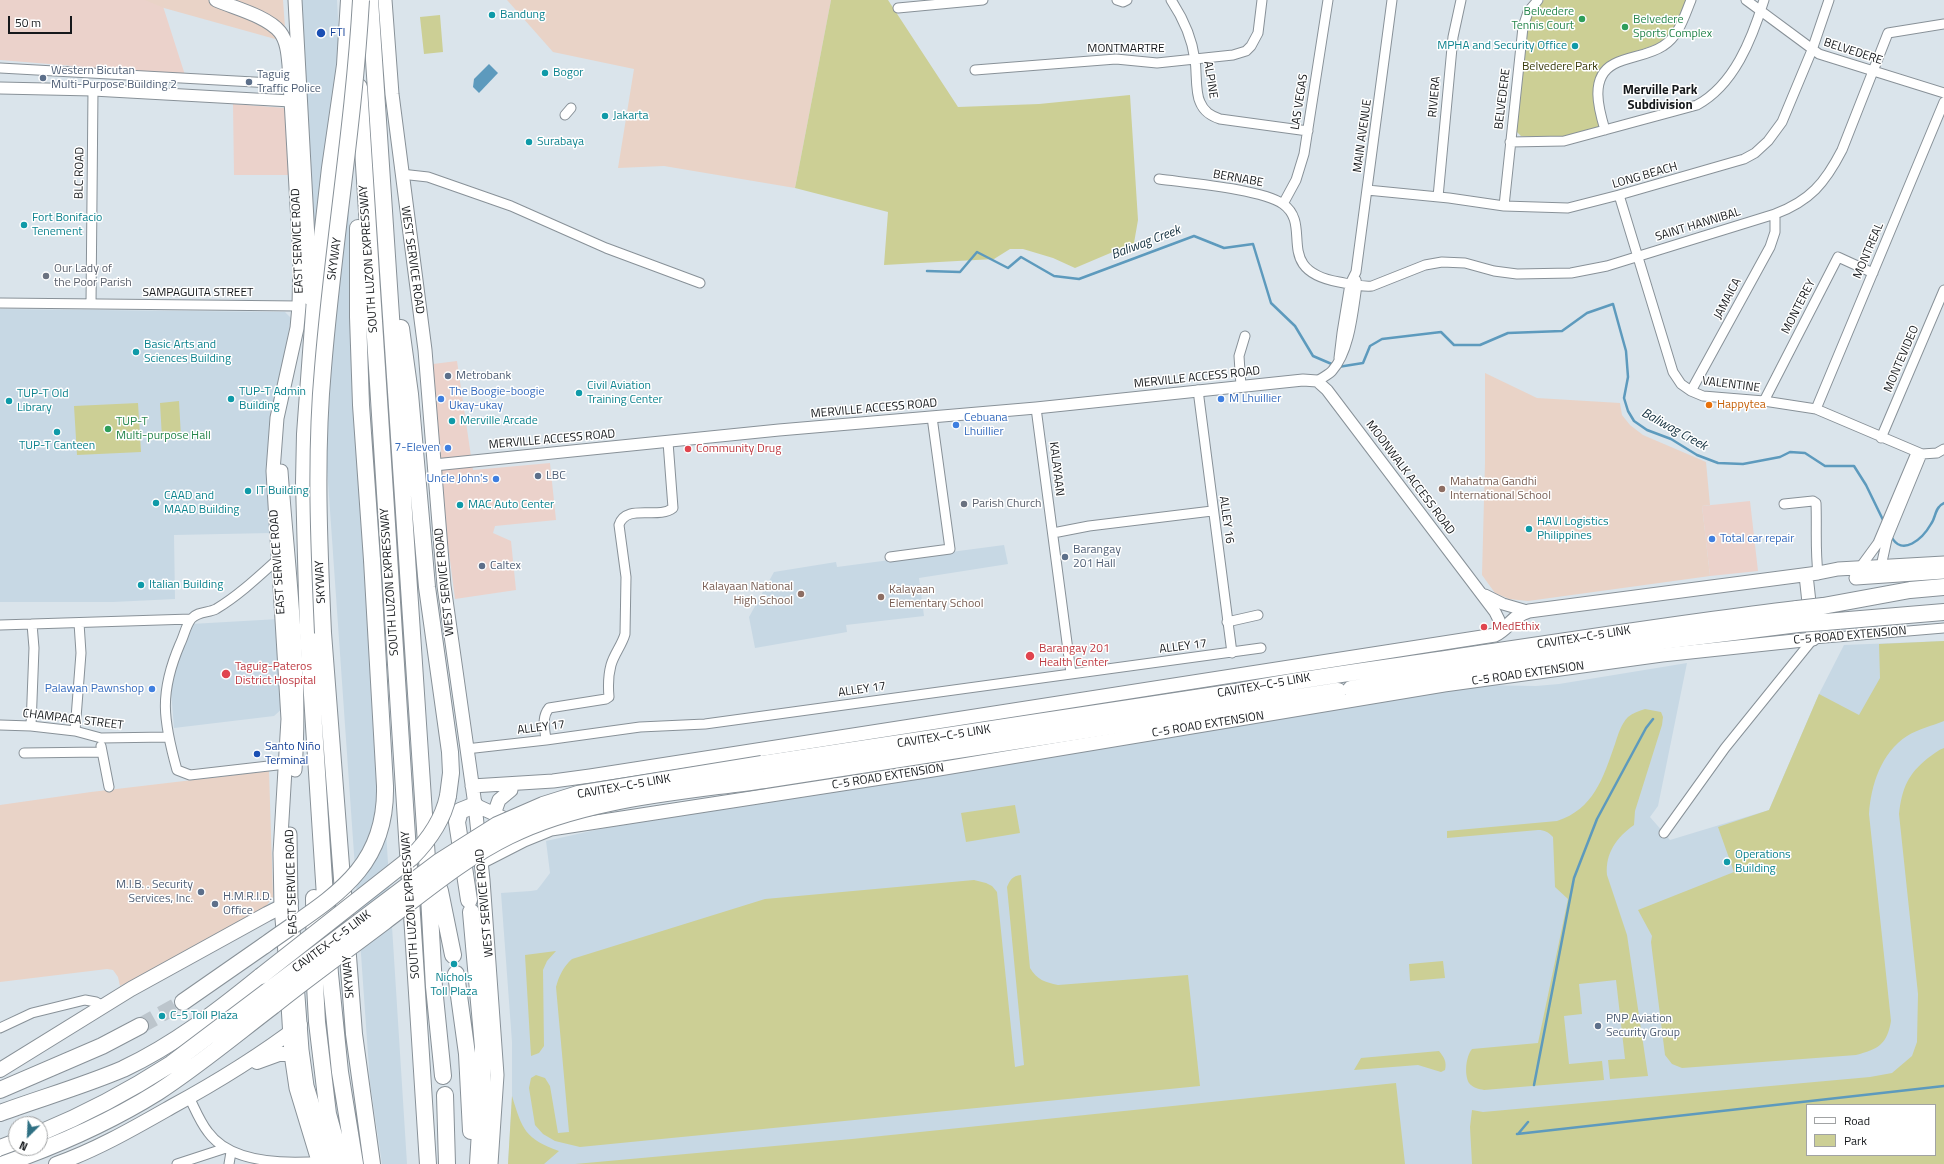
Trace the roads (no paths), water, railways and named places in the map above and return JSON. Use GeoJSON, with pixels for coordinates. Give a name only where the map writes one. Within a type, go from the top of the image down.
{"type":"FeatureCollection","features":[{"type":"Feature","properties":{"kind":"highway","name":"SKYWAY"},"geometry":{"type":"LineString","coordinates":[[348,0],[345,65],[330,168],[315,298],[305,434],[304,490],[354,1034],[372,1164]]}},
{"type":"Feature","properties":{"kind":"highway","name":"SOUTH LUZON EXPRESSWAY"},"geometry":{"type":"LineString","coordinates":[[352,0],[428,1164]]}},
{"type":"Feature","properties":{"kind":"highway","name":"SKYWAY"},"geometry":{"type":"LineString","coordinates":[[355,1164],[341,1079],[333,1013],[319,798],[316,633],[323,370],[357,66],[360,0]]}},
{"type":"Feature","properties":{"kind":"highway","name":"SOUTH LUZON EXPRESSWAY"},"geometry":{"type":"LineString","coordinates":[[370,0],[427,859],[434,987],[443,1076]]}},
{"type":"Feature","properties":{"kind":"highway"},"geometry":{"type":"LineString","coordinates":[[183,1002],[265,945],[337,893],[351,881],[368,859],[380,832],[384,812],[385,786],[372,560],[361,405],[358,317],[356,53]]}},
{"type":"Feature","properties":{"kind":"highway"},"geometry":{"type":"LineString","coordinates":[[0,1112],[108,1075],[134,1063],[204,1021],[404,864],[418,851],[437,826],[447,802],[451,773],[448,737],[437,671],[427,587],[410,394],[403,333],[397,313],[389,297]]}},
{"type":"Feature","properties":{"kind":"highway"},"geometry":{"type":"LineString","coordinates":[[1824,614],[1910,590],[1944,587]]}},
{"type":"Feature","properties":{"kind":"highway","name":"CAVITEX–C-5 LINK"},"geometry":{"type":"LineString","coordinates":[[48,1129],[94,1109],[171,1064],[440,861],[497,825],[543,804],[578,794],[626,785],[1235,692],[1292,681],[1463,657],[1658,626],[1824,614],[1944,598]]}},
{"type":"Feature","properties":{"kind":"highway","name":"CAVITEX–C-5 LINK"},"geometry":{"type":"LineString","coordinates":[[1824,614],[1939,613]]}},
{"type":"Feature","properties":{"kind":"highway","name":"CAVITEX–C-5 LINK"},"geometry":{"type":"LineString","coordinates":[[4,1164],[46,1149],[89,1130],[158,1091],[213,1053],[290,992],[455,869],[509,836],[552,818],[589,808],[1662,641],[1797,616]]}},
{"type":"Feature","properties":{"kind":"highway"},"geometry":{"type":"LineString","coordinates":[[473,796],[457,818],[470,906],[483,1047],[478,1164]]}},
{"type":"Feature","properties":{"kind":"highway","name":"SKYWAY"},"geometry":{"type":"LineString","coordinates":[[319,798],[312,828],[315,985],[328,1114],[328,1163]]}},
{"type":"Feature","properties":{"kind":"highway","name":"SOUTH LUZON EXPRESSWAY"},"geometry":{"type":"LineString","coordinates":[[427,859],[440,891],[453,955]]}},
{"type":"Feature","properties":{"kind":"highway"},"geometry":{"type":"LineString","coordinates":[[456,974],[468,1068],[472,1126],[469,1164]]}},
{"type":"Feature","properties":{"kind":"highway"},"geometry":{"type":"LineString","coordinates":[[0,1090],[102,1046],[140,1026]]}},
{"type":"Feature","properties":{"kind":"highway"},"geometry":{"type":"LineString","coordinates":[[445,1095],[447,1164]]}},
{"type":"Feature","properties":{"kind":"main road","name":"EAST SERVICE ROAD"},"geometry":{"type":"LineString","coordinates":[[216,0],[260,18],[280,32],[288,57],[300,258],[300,306],[297,328],[277,418],[273,445],[278,559],[293,718],[286,764],[280,853],[286,905]]}},
{"type":"Feature","properties":{"kind":"main road","name":"EAST SERVICE ROAD"},"geometry":{"type":"LineString","coordinates":[[295,0],[309,258],[309,307],[307,323],[286,419],[281,470],[295,657],[286,905],[286,961],[294,1029],[307,1086],[328,1163]]}},
{"type":"Feature","properties":{"kind":"main road","name":"WEST SERVICE ROAD"},"geometry":{"type":"LineString","coordinates":[[385,0],[392,94],[401,174],[425,350],[444,586],[481,862],[489,950],[497,1075],[491,1164]]}},
{"type":"Feature","properties":{"kind":"main road"},"geometry":{"type":"LineString","coordinates":[[1880,572],[1944,563]]}},
{"type":"Feature","properties":{"kind":"main road"},"geometry":{"type":"LineString","coordinates":[[473,796],[553,781],[1495,635],[1502,632],[1513,618],[1527,611],[1812,574],[1838,569],[1859,573],[1944,572]]}},
{"type":"Feature","properties":{"kind":"main road"},"geometry":{"type":"LineString","coordinates":[[1812,574],[1813,639]]}},
{"type":"Feature","properties":{"kind":"main road","name":"C-5 ROAD EXTENSION"},"geometry":{"type":"LineString","coordinates":[[481,862],[524,840],[551,829],[932,770],[1444,686],[1662,654],[1813,639]]}},
{"type":"Feature","properties":{"kind":"main road"},"geometry":{"type":"LineString","coordinates":[[473,796],[553,781]]}},
{"type":"Feature","properties":{"kind":"main road"},"geometry":{"type":"LineString","coordinates":[[494,814],[499,800],[511,790]]}},
{"type":"Feature","properties":{"kind":"main road"},"geometry":{"type":"LineString","coordinates":[[473,796],[494,814],[511,822],[529,827],[551,829]]}},
{"type":"Feature","properties":{"kind":"main road"},"geometry":{"type":"LineString","coordinates":[[0,1070],[102,1006],[166,969],[286,905]]}},
{"type":"Feature","properties":{"kind":"main road","name":"EAST SERVICE ROAD"},"geometry":{"type":"LineString","coordinates":[[294,1029],[291,1054],[296,1088],[328,1163]]}},
{"type":"Feature","properties":{"kind":"main road"},"geometry":{"type":"LineString","coordinates":[[56,1164],[73,1158],[104,1143],[239,1069],[294,1029]]}},
{"type":"Feature","properties":{"kind":"main road"},"geometry":{"type":"LineString","coordinates":[[239,1069],[279,1054],[291,1054]]}},
{"type":"Feature","properties":{"kind":"street"},"geometry":{"type":"LineString","coordinates":[[898,8],[926,2],[983,0]]}},
{"type":"Feature","properties":{"kind":"street"},"geometry":{"type":"LineString","coordinates":[[1117,0],[1123,2],[1127,0]]}},
{"type":"Feature","properties":{"kind":"street","name":"ALPINE"},"geometry":{"type":"LineString","coordinates":[[1171,0],[1188,31],[1195,58],[1199,101],[1204,110],[1211,116],[1220,119],[1308,131]]}},
{"type":"Feature","properties":{"kind":"street","name":"MONTMARTRE"},"geometry":{"type":"LineString","coordinates":[[976,70],[1098,60],[1116,59],[1158,62],[1233,55],[1246,51],[1251,46],[1258,33],[1262,0]]}},
{"type":"Feature","properties":{"kind":"street","name":"LAS VEGAS"},"geometry":{"type":"LineString","coordinates":[[1283,204],[1296,180],[1304,154],[1328,0]]}},
{"type":"Feature","properties":{"kind":"street","name":"MAIN AVENUE"},"geometry":{"type":"LineString","coordinates":[[1317,382],[1332,371],[1350,335],[1355,274],[1392,0]]}},
{"type":"Feature","properties":{"kind":"street","name":"RIVIERA"},"geometry":{"type":"LineString","coordinates":[[1438,197],[1453,37],[1462,0]]}},
{"type":"Feature","properties":{"kind":"street","name":"BELVEDERE"},"geometry":{"type":"LineString","coordinates":[[1504,206],[1523,27],[1528,12],[1538,0]]}},
{"type":"Feature","properties":{"kind":"street"},"geometry":{"type":"LineString","coordinates":[[1605,130],[1597,100],[1598,88],[1606,70],[1614,64],[1650,53],[1663,46],[1673,38],[1691,0]]}},
{"type":"Feature","properties":{"kind":"street","name":"BELVEDERE"},"geometry":{"type":"LineString","coordinates":[[1746,0],[1812,50],[1827,58],[1944,93]]}},
{"type":"Feature","properties":{"kind":"street"},"geometry":{"type":"LineString","coordinates":[[1510,142],[1564,141],[1696,105],[1708,99],[1725,82],[1732,72],[1761,10],[1764,0]]}},
{"type":"Feature","properties":{"kind":"street","name":"LONG BEACH"},"geometry":{"type":"LineString","coordinates":[[1367,190],[1438,197],[1504,206],[1568,208],[1732,164],[1755,153],[1775,134],[1782,122],[1812,50],[1828,0]]}},
{"type":"Feature","properties":{"kind":"street","name":"SAINT HANNIBAL"},"geometry":{"type":"LineString","coordinates":[[1354,285],[1364,287],[1372,286],[1425,266],[1442,262],[1465,263],[1517,274],[1571,273],[1607,266],[1775,214],[1801,202],[1825,179],[1842,150],[1888,33],[1944,24]]}},
{"type":"Feature","properties":{"kind":"street"},"geometry":{"type":"LineString","coordinates":[[0,68],[290,84]]}},
{"type":"Feature","properties":{"kind":"street"},"geometry":{"type":"LineString","coordinates":[[0,88],[93,90],[291,102]]}},
{"type":"Feature","properties":{"kind":"street","name":"BLC ROAD"},"geometry":{"type":"LineString","coordinates":[[91,304],[93,90]]}},
{"type":"Feature","properties":{"kind":"street","name":"MONTREAL"},"geometry":{"type":"LineString","coordinates":[[1816,409],[1944,102]]}},
{"type":"Feature","properties":{"kind":"street"},"geometry":{"type":"LineString","coordinates":[[401,174],[428,177],[511,206],[606,248],[700,283]]}},
{"type":"Feature","properties":{"kind":"street","name":"BERNABE"},"geometry":{"type":"LineString","coordinates":[[1159,179],[1260,194],[1283,204]]}},
{"type":"Feature","properties":{"kind":"street","name":"VALENTINE"},"geometry":{"type":"LineString","coordinates":[[1619,195],[1673,372],[1681,384],[1691,391],[1703,396],[1764,401],[1816,409],[1919,454]]}},
{"type":"Feature","properties":{"kind":"street"},"geometry":{"type":"LineString","coordinates":[[1283,204],[1294,218],[1301,261],[1310,272],[1325,280],[1354,285]]}},
{"type":"Feature","properties":{"kind":"street","name":"JAMAICA"},"geometry":{"type":"LineString","coordinates":[[1691,391],[1770,247],[1775,232],[1775,214]]}},
{"type":"Feature","properties":{"kind":"street","name":"MONTEREY"},"geometry":{"type":"LineString","coordinates":[[1764,401],[1838,257],[1873,273]]}},
{"type":"Feature","properties":{"kind":"street","name":"MONTEVIDEO"},"geometry":{"type":"LineString","coordinates":[[1881,438],[1944,290]]}},
{"type":"Feature","properties":{"kind":"street","name":"SAMPAGUITA STREET"},"geometry":{"type":"LineString","coordinates":[[0,303],[300,306]]}},
{"type":"Feature","properties":{"kind":"street"},"geometry":{"type":"LineString","coordinates":[[1241,386],[1239,356],[1245,336]]}},
{"type":"Feature","properties":{"kind":"street","name":"MERVILLE ACCESS ROAD"},"geometry":{"type":"LineString","coordinates":[[434,465],[779,430],[1036,408],[1303,380],[1317,382]]}},
{"type":"Feature","properties":{"kind":"street","name":"MOONWALK ACCESS ROAD"},"geometry":{"type":"LineString","coordinates":[[1317,382],[1327,390],[1499,620],[1500,628],[1495,635]]}},
{"type":"Feature","properties":{"kind":"street","name":"ALLEY 16"},"geometry":{"type":"LineString","coordinates":[[1198,390],[1212,511],[1232,653]]}},
{"type":"Feature","properties":{"kind":"street","name":"KALAYAAN"},"geometry":{"type":"LineString","coordinates":[[1036,408],[1071,673]]}},
{"type":"Feature","properties":{"kind":"street"},"geometry":{"type":"LineString","coordinates":[[890,557],[949,550],[950,547],[932,417]]}},
{"type":"Feature","properties":{"kind":"street"},"geometry":{"type":"LineString","coordinates":[[546,740],[544,721],[545,713],[549,708],[606,699],[609,697],[608,684],[611,665],[623,642],[625,634],[626,577],[619,525],[621,519],[626,514],[655,513],[674,508],[668,442]]}},
{"type":"Feature","properties":{"kind":"street"},"geometry":{"type":"LineString","coordinates":[[1880,572],[1884,538],[1919,454],[1937,453],[1944,449]]}},
{"type":"Feature","properties":{"kind":"street"},"geometry":{"type":"LineString","coordinates":[[1784,504],[1813,501],[1816,503],[1818,531],[1815,542],[1812,574]]}},
{"type":"Feature","properties":{"kind":"street"},"geometry":{"type":"LineString","coordinates":[[1053,533],[1089,526],[1212,511]]}},
{"type":"Feature","properties":{"kind":"street"},"geometry":{"type":"LineString","coordinates":[[1859,573],[1884,538]]}},
{"type":"Feature","properties":{"kind":"street"},"geometry":{"type":"LineString","coordinates":[[0,625],[191,619],[204,612],[214,610],[225,603],[278,559]]}},
{"type":"Feature","properties":{"kind":"street","name":"MOONWALK ACCESS ROAD"},"geometry":{"type":"LineString","coordinates":[[1480,593],[1503,604],[1527,611]]}},
{"type":"Feature","properties":{"kind":"street"},"geometry":{"type":"LineString","coordinates":[[1227,622],[1258,615]]}},
{"type":"Feature","properties":{"kind":"street"},"geometry":{"type":"LineString","coordinates":[[191,619],[176,654],[167,681],[164,706],[168,737],[177,770],[190,775],[286,764]]}},
{"type":"Feature","properties":{"kind":"street"},"geometry":{"type":"LineString","coordinates":[[75,731],[81,653],[78,623]]}},
{"type":"Feature","properties":{"kind":"street"},"geometry":{"type":"LineString","coordinates":[[31,726],[34,648],[32,624]]}},
{"type":"Feature","properties":{"kind":"street","name":"C-5 ROAD EXTENSION"},"geometry":{"type":"LineString","coordinates":[[1813,639],[1944,628]]}},
{"type":"Feature","properties":{"kind":"street"},"geometry":{"type":"LineString","coordinates":[[1664,833],[1725,748],[1813,639]]}},
{"type":"Feature","properties":{"kind":"street","name":"ALLEY 17"},"geometry":{"type":"LineString","coordinates":[[466,749],[546,740],[640,726],[705,724],[1261,648]]}},
{"type":"Feature","properties":{"kind":"street","name":"CHAMPACA STREET"},"geometry":{"type":"LineString","coordinates":[[0,725],[31,726],[75,731],[101,738],[168,737]]}},
{"type":"Feature","properties":{"kind":"street"},"geometry":{"type":"LineString","coordinates":[[101,738],[101,752],[109,787]]}},
{"type":"Feature","properties":{"kind":"street"},"geometry":{"type":"LineString","coordinates":[[24,753],[101,752]]}},
{"type":"Feature","properties":{"kind":"street"},"geometry":{"type":"LineString","coordinates":[[0,1028],[32,1013],[85,1000],[96,1002],[102,1006]]}},
{"type":"Feature","properties":{"kind":"street"},"geometry":{"type":"LineString","coordinates":[[189,1097],[208,1133],[228,1150],[250,1159],[274,1163],[328,1163]]}},
{"type":"Feature","properties":{"kind":"street"},"geometry":{"type":"LineString","coordinates":[[177,1164],[228,1150]]}},
{"type":"Feature","properties":{"kind":"street"},"geometry":{"type":"LineString","coordinates":[[228,1150],[229,1164]]}},
{"type":"Feature","properties":{"kind":"water"},"geometry":{"type":"Polygon","coordinates":[[[489,64],[498,73],[479,93],[473,87],[474,79],[489,64]]]}},
{"type":"Feature","properties":{"kind":"waterway","name":"Baliwag Creek"},"geometry":{"type":"LineString","coordinates":[[927,271],[960,272],[977,252],[1008,268],[1021,257],[1054,276],[1079,279],[1194,236],[1224,248],[1253,244],[1271,303],[1295,326],[1313,356],[1334,365]]}},
{"type":"Feature","properties":{"kind":"waterway","name":"Baliwag Creek"},"geometry":{"type":"LineString","coordinates":[[1338,367],[1363,363],[1370,346],[1382,339],[1441,332],[1454,345],[1480,345],[1508,333],[1562,331],[1587,313],[1613,304],[1626,351],[1628,377],[1624,398],[1628,411],[1634,421],[1647,430],[1671,439],[1697,455],[1718,463],[1743,464],[1780,457],[1790,452],[1805,453],[1825,466],[1854,466],[1866,485],[1884,522]]}},
{"type":"Feature","properties":{"kind":"waterway","name":"Baliwag Creek"},"geometry":{"type":"LineString","coordinates":[[1891,536],[1901,545],[1906,546],[1912,544],[1923,535],[1932,522],[1940,505],[1944,503]]}},
{"type":"Feature","properties":{"kind":"waterway"},"geometry":{"type":"LineString","coordinates":[[1534,1085],[1574,878],[1597,819],[1646,728],[1653,719]]}},
{"type":"Feature","properties":{"kind":"waterway"},"geometry":{"type":"LineString","coordinates":[[1517,1134],[1944,1086]]}},
{"type":"Feature","properties":{"kind":"waterway"},"geometry":{"type":"LineString","coordinates":[[1518,1134],[1528,1122]]}},
{"type":"Feature","properties":{"kind":"tunnel"},"geometry":{"type":"LineString","coordinates":[[140,1026],[183,1002]]}},
{"type":"Feature","properties":{"kind":"place","name":"Bandung"},"geometry":{"type":"Point","coordinates":[492,15]}},
{"type":"Feature","properties":{"kind":"place","name":"Belvedere Tennis Court"},"geometry":{"type":"Point","coordinates":[1582,19]}},
{"type":"Feature","properties":{"kind":"place","name":"Belvedere Sports Complex"},"geometry":{"type":"Point","coordinates":[1625,27]}},
{"type":"Feature","properties":{"kind":"place","name":"FTI"},"geometry":{"type":"Point","coordinates":[321,33]}},
{"type":"Feature","properties":{"kind":"place","name":"MPHA and Security Office"},"geometry":{"type":"Point","coordinates":[1575,46]}},
{"type":"Feature","properties":{"kind":"place","name":"Bogor"},"geometry":{"type":"Point","coordinates":[545,73]}},
{"type":"Feature","properties":{"kind":"place","name":"Western Bicutan Multi-Purpose Building 2"},"geometry":{"type":"Point","coordinates":[43,78]}},
{"type":"Feature","properties":{"kind":"place","name":"Taguig Traffic Police"},"geometry":{"type":"Point","coordinates":[249,82]}},
{"type":"Feature","properties":{"kind":"place","name":"Jakarta"},"geometry":{"type":"Point","coordinates":[605,116]}},
{"type":"Feature","properties":{"kind":"place","name":"Surabaya"},"geometry":{"type":"Point","coordinates":[529,142]}},
{"type":"Feature","properties":{"kind":"place","name":"Fort Bonifacio Tenement"},"geometry":{"type":"Point","coordinates":[24,225]}},
{"type":"Feature","properties":{"kind":"place","name":"Our Lady of the Poor Parish"},"geometry":{"type":"Point","coordinates":[46,276]}},
{"type":"Feature","properties":{"kind":"place","name":"Basic Arts and Sciences Building"},"geometry":{"type":"Point","coordinates":[136,352]}},
{"type":"Feature","properties":{"kind":"place","name":"Metrobank"},"geometry":{"type":"Point","coordinates":[448,376]}},
{"type":"Feature","properties":{"kind":"place","name":"Civil Aviation Training Center"},"geometry":{"type":"Point","coordinates":[579,393]}},
{"type":"Feature","properties":{"kind":"place","name":"TUP-T Admin Building"},"geometry":{"type":"Point","coordinates":[231,399]}},
{"type":"Feature","properties":{"kind":"place","name":"The Boogie-boogie Ukay-ukay"},"geometry":{"type":"Point","coordinates":[441,399]}},
{"type":"Feature","properties":{"kind":"place","name":"M Lhuillier"},"geometry":{"type":"Point","coordinates":[1221,399]}},
{"type":"Feature","properties":{"kind":"place","name":"TUP-T Old Library"},"geometry":{"type":"Point","coordinates":[9,401]}},
{"type":"Feature","properties":{"kind":"place","name":"Happytea"},"geometry":{"type":"Point","coordinates":[1709,405]}},
{"type":"Feature","properties":{"kind":"place","name":"Merville Arcade"},"geometry":{"type":"Point","coordinates":[452,421]}},
{"type":"Feature","properties":{"kind":"place","name":"Cebuana Lhuillier"},"geometry":{"type":"Point","coordinates":[956,425]}},
{"type":"Feature","properties":{"kind":"place","name":"TUP-T Multi-purpose Hall"},"geometry":{"type":"Point","coordinates":[108,429]}},
{"type":"Feature","properties":{"kind":"place","name":"TUP-T Canteen"},"geometry":{"type":"Point","coordinates":[57,432]}},
{"type":"Feature","properties":{"kind":"place","name":"7-Eleven"},"geometry":{"type":"Point","coordinates":[448,448]}},
{"type":"Feature","properties":{"kind":"place","name":"Community Drug"},"geometry":{"type":"Point","coordinates":[688,449]}},
{"type":"Feature","properties":{"kind":"place","name":"LBC"},"geometry":{"type":"Point","coordinates":[538,476]}},
{"type":"Feature","properties":{"kind":"place","name":"Uncle John's"},"geometry":{"type":"Point","coordinates":[496,479]}},
{"type":"Feature","properties":{"kind":"place","name":"Mahatma Gandhi International School"},"geometry":{"type":"Point","coordinates":[1442,489]}},
{"type":"Feature","properties":{"kind":"place","name":"IT Building"},"geometry":{"type":"Point","coordinates":[248,491]}},
{"type":"Feature","properties":{"kind":"place","name":"CAAD and MAAD Building"},"geometry":{"type":"Point","coordinates":[156,503]}},
{"type":"Feature","properties":{"kind":"place","name":"Parish Church"},"geometry":{"type":"Point","coordinates":[964,504]}},
{"type":"Feature","properties":{"kind":"place","name":"MAC Auto Center"},"geometry":{"type":"Point","coordinates":[460,505]}},
{"type":"Feature","properties":{"kind":"place","name":"HAVI Logistics Philippines"},"geometry":{"type":"Point","coordinates":[1529,529]}},
{"type":"Feature","properties":{"kind":"place","name":"Total car repair"},"geometry":{"type":"Point","coordinates":[1712,539]}},
{"type":"Feature","properties":{"kind":"place","name":"Barangay 201 Hall"},"geometry":{"type":"Point","coordinates":[1065,557]}},
{"type":"Feature","properties":{"kind":"place","name":"Caltex"},"geometry":{"type":"Point","coordinates":[482,566]}},
{"type":"Feature","properties":{"kind":"place","name":"Italian Building"},"geometry":{"type":"Point","coordinates":[141,585]}},
{"type":"Feature","properties":{"kind":"place","name":"Kalayaan National High School"},"geometry":{"type":"Point","coordinates":[801,594]}},
{"type":"Feature","properties":{"kind":"place","name":"Kalayaan Elementary School"},"geometry":{"type":"Point","coordinates":[881,597]}},
{"type":"Feature","properties":{"kind":"place","name":"MedEthix"},"geometry":{"type":"Point","coordinates":[1484,627]}},
{"type":"Feature","properties":{"kind":"place","name":"Barangay 201 Health Center"},"geometry":{"type":"Point","coordinates":[1030,656]}},
{"type":"Feature","properties":{"kind":"place","name":"Taguig-Pateros District Hospital"},"geometry":{"type":"Point","coordinates":[226,674]}},
{"type":"Feature","properties":{"kind":"place","name":"Palawan Pawnshop"},"geometry":{"type":"Point","coordinates":[152,689]}},
{"type":"Feature","properties":{"kind":"place","name":"Santo Niño Terminal"},"geometry":{"type":"Point","coordinates":[257,754]}},
{"type":"Feature","properties":{"kind":"place","name":"Operations Building"},"geometry":{"type":"Point","coordinates":[1727,862]}},
{"type":"Feature","properties":{"kind":"place","name":"M.I.B. . Security Services, Inc."},"geometry":{"type":"Point","coordinates":[201,892]}},
{"type":"Feature","properties":{"kind":"place","name":"H.M.R.I.D. Office"},"geometry":{"type":"Point","coordinates":[215,904]}},
{"type":"Feature","properties":{"kind":"place","name":"Nichols Toll Plaza"},"geometry":{"type":"Point","coordinates":[454,964]}},
{"type":"Feature","properties":{"kind":"place","name":"C-5 Toll Plaza"},"geometry":{"type":"Point","coordinates":[162,1016]}},
{"type":"Feature","properties":{"kind":"place","name":"PNP Aviation Security Group"},"geometry":{"type":"Point","coordinates":[1598,1026]}},
{"type":"Feature","properties":{"kind":"district","name":"Merville Park Subdivision"},"geometry":{"type":"Point","coordinates":[1660,98]}},
{"type":"Feature","properties":{"kind":"park label","name":"Belvedere Park"},"geometry":{"type":"Point","coordinates":[1560,67]}}]}
